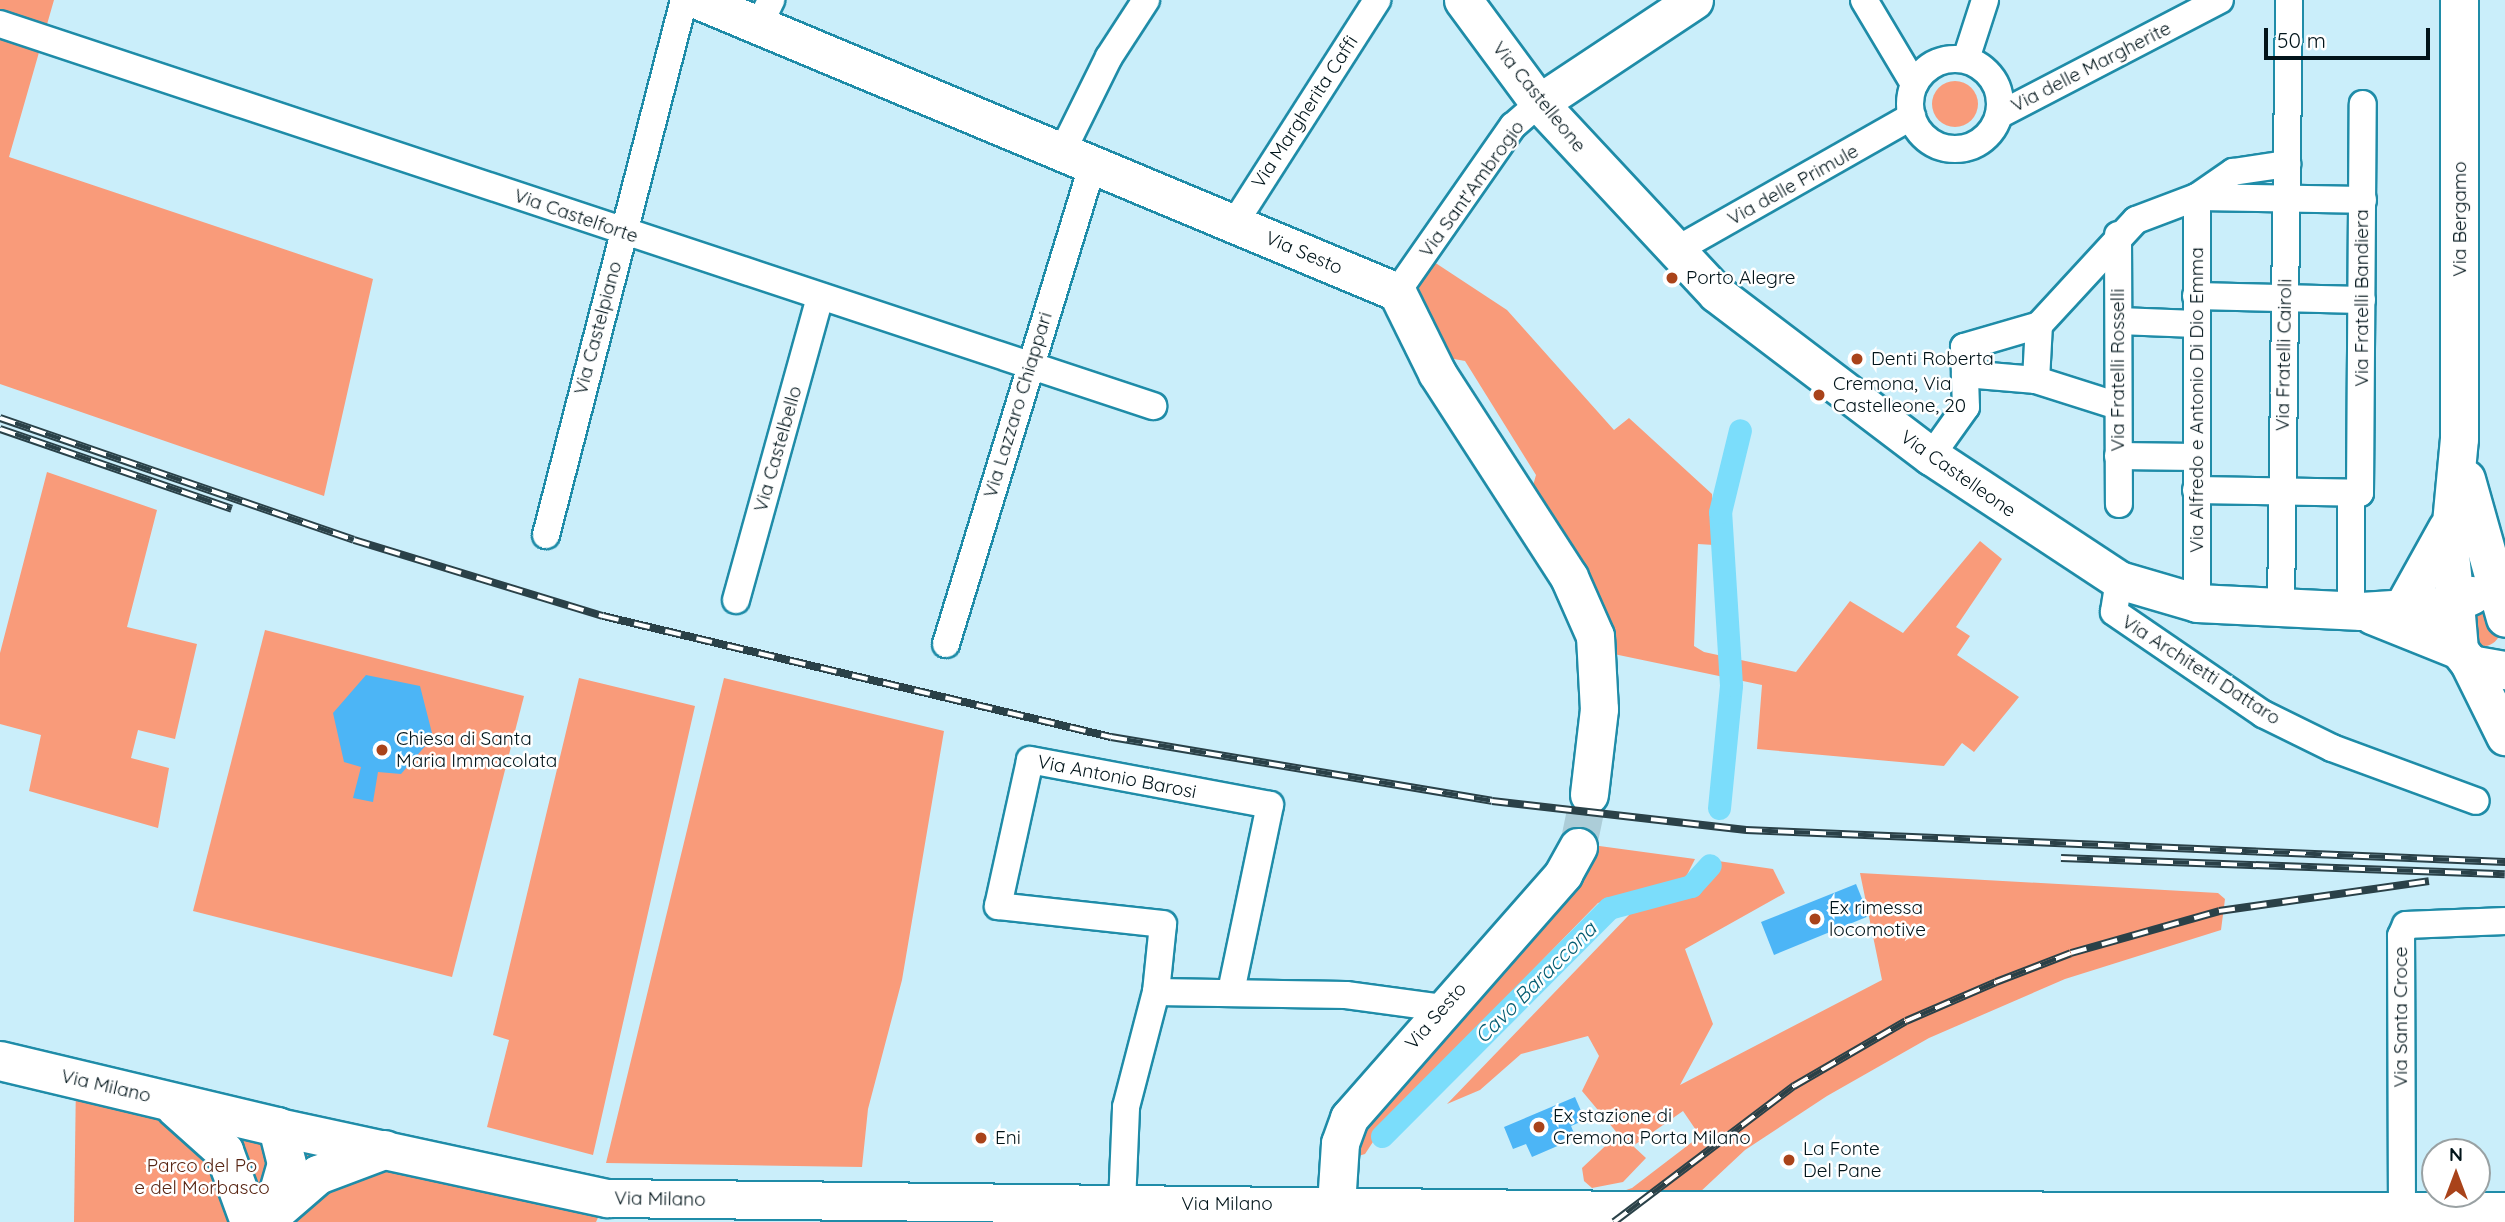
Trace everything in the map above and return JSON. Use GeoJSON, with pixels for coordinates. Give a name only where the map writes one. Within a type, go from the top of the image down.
{"type":"FeatureCollection","features":[{"type":"Feature","properties":{"kind":"main road","name":"Via Sesto"},"geometry":{"type":"LineString","coordinates":[[698,0],[765,13],[1077,160],[1397,292]]}},
{"type":"Feature","properties":{"kind":"main road","name":"Via Castelleone"},"geometry":{"type":"LineString","coordinates":[[1463,0],[1539,103],[1673,252],[1716,293],[1931,456],[2119,580],[2197,603],[2356,611],[2455,604],[2474,594],[2500,601]]}},
{"type":"Feature","properties":{"kind":"main road","name":"Via Sant'Ambrogio"},"geometry":{"type":"LineString","coordinates":[[1539,103],[1694,0]]}},
{"type":"Feature","properties":{"kind":"main road","name":"Via Bergamo"},"geometry":{"type":"LineString","coordinates":[[2459,0],[2459,439],[2449,524],[2455,604],[2475,661]]}},
{"type":"Feature","properties":{"kind":"main road"},"geometry":{"type":"LineString","coordinates":[[1397,292],[1437,373],[1569,577],[1595,636],[1599,709],[1589,794]]}},
{"type":"Feature","properties":{"kind":"main road","name":"Via Bergamo"},"geometry":{"type":"LineString","coordinates":[[2459,439],[2494,558],[2500,601]]}},
{"type":"Feature","properties":{"kind":"main road","name":"Via Bergamo"},"geometry":{"type":"LineString","coordinates":[[2403,607],[2449,524]]}},
{"type":"Feature","properties":{"kind":"main road","name":"Via Castelleone"},"geometry":{"type":"LineString","coordinates":[[2356,611],[2475,661]]}},
{"type":"Feature","properties":{"kind":"main road"},"geometry":{"type":"LineString","coordinates":[[2505,645],[2475,661],[2505,736]]}},
{"type":"Feature","properties":{"kind":"main road","name":"Via Sesto"},"geometry":{"type":"LineString","coordinates":[[1336,1205],[1340,1143],[1349,1118],[1441,1009],[1563,874],[1578,847]]}},
{"type":"Feature","properties":{"kind":"main road","name":"Via Milano"},"geometry":{"type":"LineString","coordinates":[[0,1061],[278,1127],[607,1198],[1336,1205],[1733,1216],[2229,1216],[2505,1211]]}},
{"type":"Feature","properties":{"kind":"main road"},"geometry":{"type":"LineString","coordinates":[[165,1100],[224,1151],[260,1216]]}},
{"type":"Feature","properties":{"kind":"main road"},"geometry":{"type":"LineString","coordinates":[[260,1216],[287,1164],[278,1127]]}},
{"type":"Feature","properties":{"kind":"main road"},"geometry":{"type":"LineString","coordinates":[[260,1216],[318,1175],[384,1150]]}},
{"type":"Feature","properties":{"kind":"street","name":"Via Castelpiano"},"geometry":{"type":"LineString","coordinates":[[546,535],[684,0]]}},
{"type":"Feature","properties":{"kind":"street","name":"Via Lazzaro Chiappari"},"geometry":{"type":"LineString","coordinates":[[946,645],[1030,366],[1077,160],[1109,57],[1146,0]]}},
{"type":"Feature","properties":{"kind":"street","name":"Via Margherita Caffi"},"geometry":{"type":"LineString","coordinates":[[1234,224],[1377,0]]}},
{"type":"Feature","properties":{"kind":"street"},"geometry":{"type":"LineString","coordinates":[[1864,0],[1914,84],[1912,116],[1927,140],[1950,149],[1984,140],[1999,115],[1997,84],[1966,59]]}},
{"type":"Feature","properties":{"kind":"street"},"geometry":{"type":"LineString","coordinates":[[1966,59],[1984,0]]}},
{"type":"Feature","properties":{"kind":"street","name":"Via delle Margherite"},"geometry":{"type":"LineString","coordinates":[[1999,115],[2220,0]]}},
{"type":"Feature","properties":{"kind":"street","name":"Via Fratelli Cairoli"},"geometry":{"type":"LineString","coordinates":[[2281,607],[2289,0]]}},
{"type":"Feature","properties":{"kind":"street","name":"Via Castelforte"},"geometry":{"type":"LineString","coordinates":[[0,24],[820,298],[1153,406]]}},
{"type":"Feature","properties":{"kind":"street"},"geometry":{"type":"LineString","coordinates":[[1914,84],[1927,68],[1966,59]]}},
{"type":"Feature","properties":{"kind":"street","name":"Via Sant'Ambrogio"},"geometry":{"type":"LineString","coordinates":[[1397,292],[1513,126],[1539,103]]}},
{"type":"Feature","properties":{"kind":"street","name":"Via Fratelli Bandiera"},"geometry":{"type":"LineString","coordinates":[[2356,611],[2363,104]]}},
{"type":"Feature","properties":{"kind":"street","name":"Via delle Primule"},"geometry":{"type":"LineString","coordinates":[[1673,252],[1912,116]]}},
{"type":"Feature","properties":{"kind":"street"},"geometry":{"type":"LineString","coordinates":[[1931,456],[1966,407],[1964,347],[2039,325],[2118,235],[2136,220],[2197,197],[2233,172],[2287,164]]}},
{"type":"Feature","properties":{"kind":"street"},"geometry":{"type":"LineString","coordinates":[[2197,197],[2362,200]]}},
{"type":"Feature","properties":{"kind":"street","name":"Via Alfredo e Antonio Di Dio Emma"},"geometry":{"type":"LineString","coordinates":[[2197,197],[2197,603]]}},
{"type":"Feature","properties":{"kind":"street","name":"Via Fratelli Rosselli"},"geometry":{"type":"LineString","coordinates":[[2118,235],[2119,504]]}},
{"type":"Feature","properties":{"kind":"street"},"geometry":{"type":"LineString","coordinates":[[2196,296],[2361,300]]}},
{"type":"Feature","properties":{"kind":"street","name":"Via Castelbello"},"geometry":{"type":"LineString","coordinates":[[736,600],[820,298]]}},
{"type":"Feature","properties":{"kind":"street"},"geometry":{"type":"LineString","coordinates":[[2119,321],[2196,324]]}},
{"type":"Feature","properties":{"kind":"street"},"geometry":{"type":"LineString","coordinates":[[2036,380],[2039,325]]}},
{"type":"Feature","properties":{"kind":"street"},"geometry":{"type":"LineString","coordinates":[[1965,374],[2036,380],[2118,406]]}},
{"type":"Feature","properties":{"kind":"street"},"geometry":{"type":"LineString","coordinates":[[2118,456],[2196,457]]}},
{"type":"Feature","properties":{"kind":"street"},"geometry":{"type":"LineString","coordinates":[[2196,490],[2356,493]]}},
{"type":"Feature","properties":{"kind":"street","name":"Via Architetti Dattaro"},"geometry":{"type":"LineString","coordinates":[[2119,580],[2114,612],[2263,714],[2332,748],[2476,801]]}},
{"type":"Feature","properties":{"kind":"street","name":"Via Antonio Barosi"},"geometry":{"type":"LineString","coordinates":[[1122,1203],[1126,1107],[1156,992],[1163,924],[998,906],[1030,760],[1270,805],[1231,992]]}},
{"type":"Feature","properties":{"kind":"street","name":"Via Santa Croce"},"geometry":{"type":"LineString","coordinates":[[2402,1211],[2401,936],[2406,925],[2505,922]]}},
{"type":"Feature","properties":{"kind":"street"},"geometry":{"type":"LineString","coordinates":[[1156,992],[1346,995],[1441,1009]]}},
{"type":"Feature","properties":{"kind":"green space"},"geometry":{"type":"Polygon","coordinates":[[[0,0],[54,0],[9,157],[373,279],[324,496],[0,384],[0,0]]]}},
{"type":"Feature","properties":{"kind":"green space"},"geometry":{"type":"Polygon","coordinates":[[[1955,81],[1972,87],[1978,104],[1972,121],[1955,127],[1938,121],[1932,104],[1938,87],[1955,81]]]}},
{"type":"Feature","properties":{"kind":"green space"},"geometry":{"type":"Polygon","coordinates":[[[1431,260],[1507,310],[1614,430],[1629,418],[1712,494],[1714,545],[1698,544],[1694,646],[1704,652],[1796,672],[1850,601],[1903,633],[1980,541],[2002,559],[1956,627],[1970,636],[1957,655],[2019,697],[1974,752],[1962,743],[1944,766],[1757,749],[1762,685],[1609,653],[1530,496],[1536,475],[1465,361],[1438,356],[1413,291],[1431,260]]]}},
{"type":"Feature","properties":{"kind":"green space"},"geometry":{"type":"Polygon","coordinates":[[[47,472],[157,510],[127,627],[197,644],[175,739],[138,730],[131,758],[169,768],[158,828],[29,791],[41,735],[0,724],[0,653],[47,472]]]}},
{"type":"Feature","properties":{"kind":"green space"},"geometry":{"type":"Polygon","coordinates":[[[2484,614],[2496,618],[2500,630],[2496,642],[2484,646],[2472,642],[2468,630],[2472,618],[2484,614]]]}},
{"type":"Feature","properties":{"kind":"green space"},"geometry":{"type":"Polygon","coordinates":[[[265,630],[524,696],[452,977],[193,911],[265,630]]]}},
{"type":"Feature","properties":{"kind":"green space"},"geometry":{"type":"Polygon","coordinates":[[[579,678],[695,706],[593,1155],[487,1127],[509,1040],[493,1035],[579,678]]]}},
{"type":"Feature","properties":{"kind":"green space"},"geometry":{"type":"Polygon","coordinates":[[[724,678],[944,731],[902,980],[868,1109],[862,1167],[606,1163],[724,678]]]}},
{"type":"Feature","properties":{"kind":"green space"},"geometry":{"type":"Polygon","coordinates":[[[1592,845],[1695,859],[1684,881],[1598,903],[1388,1119],[1365,1154],[1345,1160],[1358,1119],[1592,845]]]}},
{"type":"Feature","properties":{"kind":"green space"},"geometry":{"type":"Polygon","coordinates":[[[1718,861],[1773,869],[1785,893],[1685,949],[1713,1024],[1680,1085],[1882,980],[1860,873],[2218,893],[2225,899],[2221,930],[2065,979],[1929,1038],[1827,1096],[1745,1150],[1668,1222],[1585,1204],[1632,1188],[1700,1136],[1683,1111],[1633,1146],[1646,1158],[1623,1182],[1592,1188],[1584,1181],[1582,1168],[1618,1134],[1582,1091],[1599,1056],[1588,1036],[1521,1054],[1480,1090],[1447,1104],[1630,914],[1694,895],[1718,861]]]}},
{"type":"Feature","properties":{"kind":"green space","name":"Parco del Po e del Morbasco"},"geometry":{"type":"Polygon","coordinates":[[[76,1080],[607,1198],[596,1222],[74,1222],[76,1080]]]}},
{"type":"Feature","properties":{"kind":"building","name":"Chiesa di Santa Maria Immacolata"},"geometry":{"type":"Polygon","coordinates":[[[366,675],[420,686],[433,737],[401,774],[378,772],[373,802],[353,798],[361,767],[344,762],[333,713],[366,675]]]}},
{"type":"Feature","properties":{"kind":"building","name":"Ex rimessa locomotive"},"geometry":{"type":"Polygon","coordinates":[[[1856,884],[1869,916],[1774,955],[1761,922],[1856,884]]]}},
{"type":"Feature","properties":{"kind":"building","name":"Ex stazione di Cremona Porta Milano"},"geometry":{"type":"Polygon","coordinates":[[[1575,1097],[1585,1120],[1571,1126],[1576,1138],[1532,1157],[1526,1144],[1513,1149],[1504,1127],[1575,1097]]]}},
{"type":"Feature","properties":{"kind":"waterway","name":"Cavo Baraccona"},"geometry":{"type":"LineString","coordinates":[[1719,808],[1731,685],[1720,512],[1740,430]]}},
{"type":"Feature","properties":{"kind":"waterway","name":"Cavo Baraccona"},"geometry":{"type":"LineString","coordinates":[[1382,1136],[1609,908],[1691,886],[1710,865]]}},
{"type":"Feature","properties":{"kind":"tunnel"},"geometry":{"type":"LineString","coordinates":[[1578,847],[1589,794]]}},
{"type":"Feature","properties":{"kind":"railway"},"geometry":{"type":"LineString","coordinates":[[0,418],[354,540],[603,616],[1111,737],[1492,801],[1746,830],[2505,862]]}},
{"type":"Feature","properties":{"kind":"railway"},"geometry":{"type":"LineString","coordinates":[[0,429],[232,509]]}},
{"type":"Feature","properties":{"kind":"railway"},"geometry":{"type":"LineString","coordinates":[[2061,858],[2505,874]]}},
{"type":"Feature","properties":{"kind":"railway"},"geometry":{"type":"LineString","coordinates":[[1614,1222],[1794,1086],[1906,1021],[1996,982],[2071,953],[2219,911],[2429,881]]}},
{"type":"Feature","properties":{"kind":"place","name":"Porto Alegre"},"geometry":{"type":"Point","coordinates":[1672,278]}},
{"type":"Feature","properties":{"kind":"place","name":"Denti Roberta"},"geometry":{"type":"Point","coordinates":[1857,359]}},
{"type":"Feature","properties":{"kind":"place","name":"Cremona, Via Castelleone, 20"},"geometry":{"type":"Point","coordinates":[1819,395]}},
{"type":"Feature","properties":{"kind":"place","name":"Chiesa di Santa Maria Immacolata"},"geometry":{"type":"Point","coordinates":[382,750]}},
{"type":"Feature","properties":{"kind":"place","name":"Ex rimessa locomotive"},"geometry":{"type":"Point","coordinates":[1815,919]}},
{"type":"Feature","properties":{"kind":"place","name":"Ex stazione di Cremona Porta Milano"},"geometry":{"type":"Point","coordinates":[1539,1127]}},
{"type":"Feature","properties":{"kind":"place","name":"Eni"},"geometry":{"type":"Point","coordinates":[981,1138]}},
{"type":"Feature","properties":{"kind":"place","name":"La Fonte Del Pane"},"geometry":{"type":"Point","coordinates":[1789,1160]}}]}
